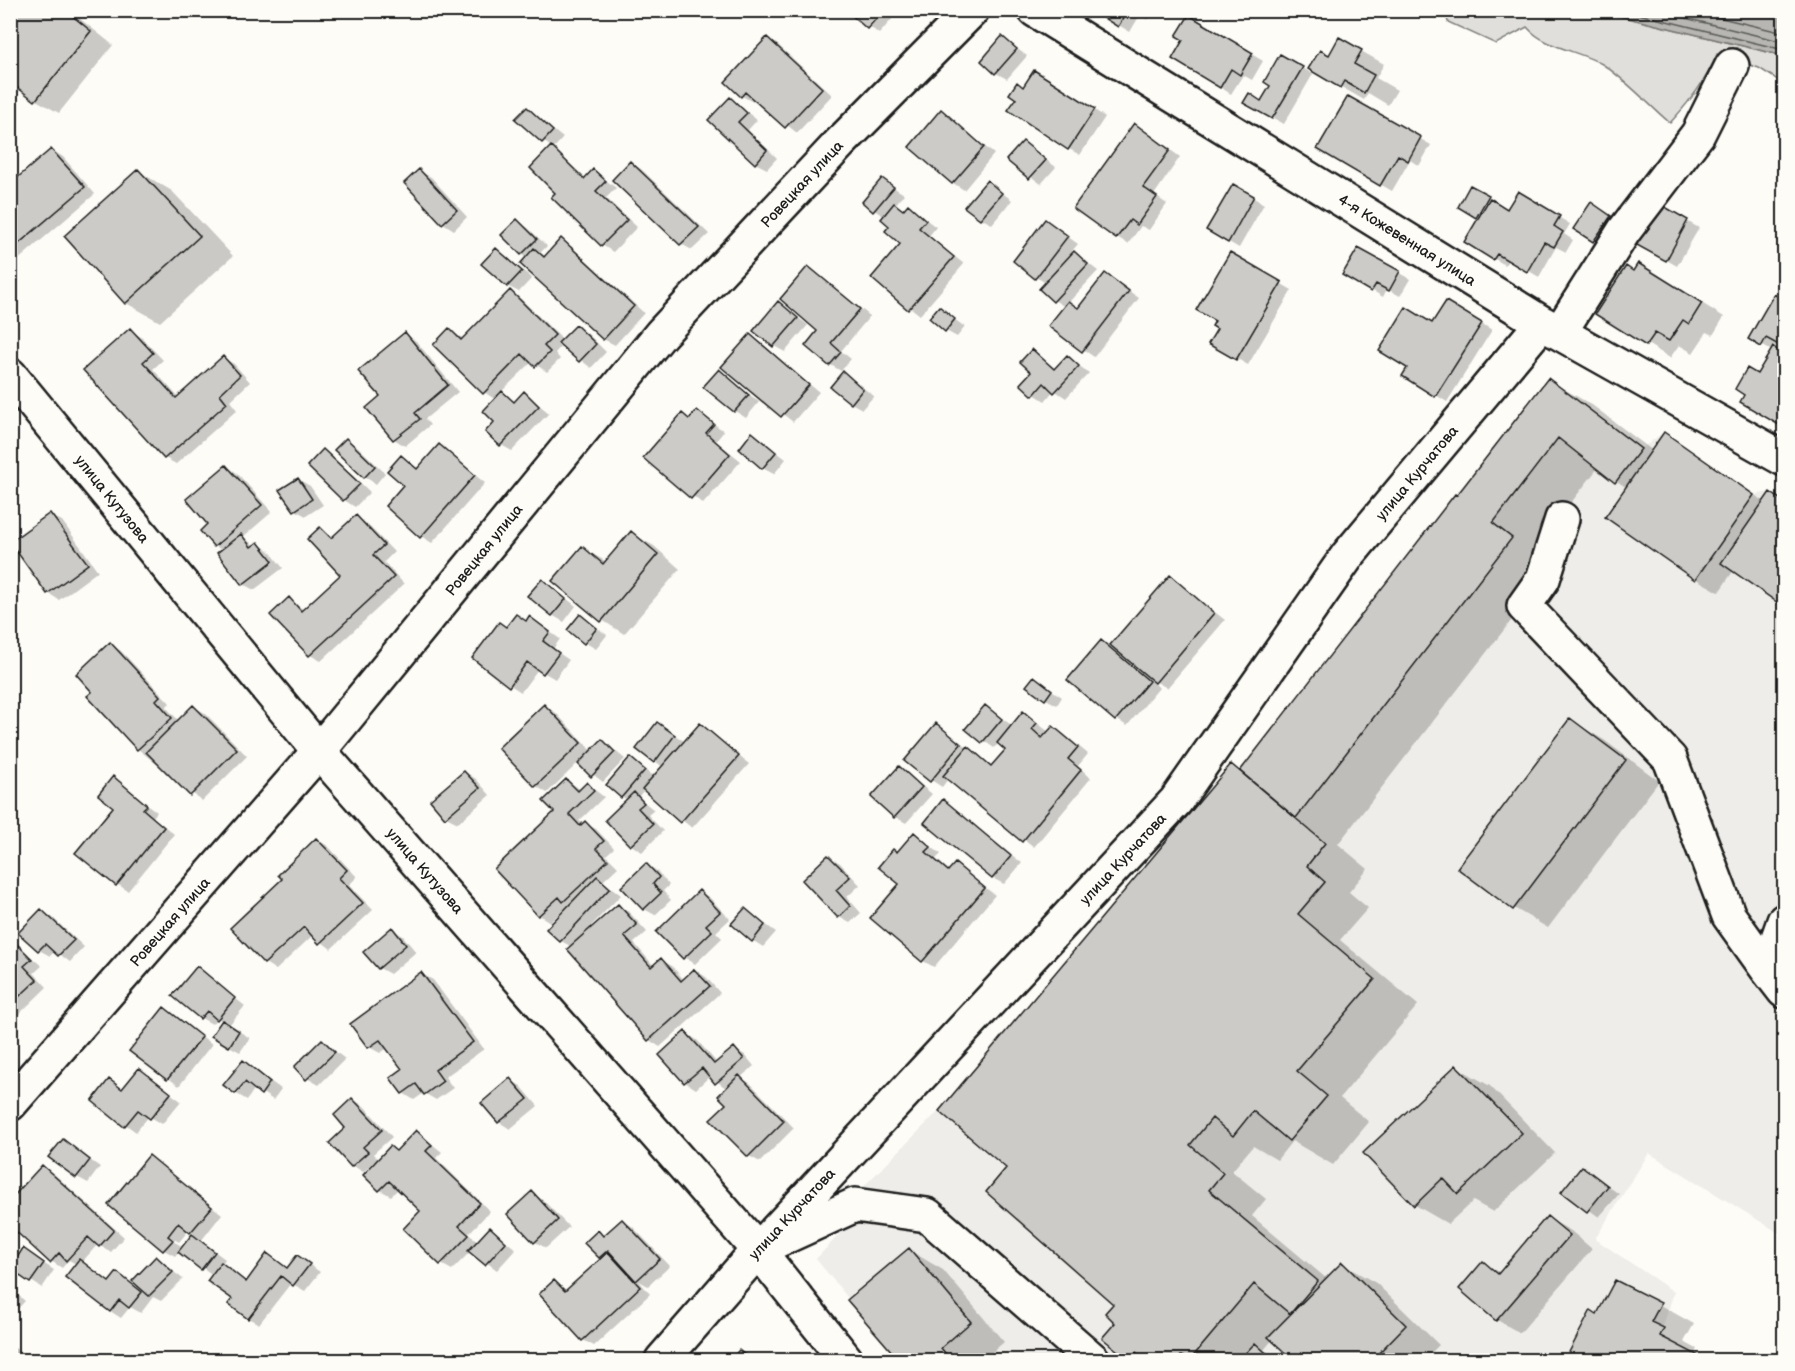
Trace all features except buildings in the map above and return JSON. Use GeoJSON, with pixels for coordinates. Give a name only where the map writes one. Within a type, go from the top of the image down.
{"type":"FeatureCollection","features":[{"type":"Feature","properties":{"kind":"street","name":"Ровецкая улица"},"geometry":{"type":"LineString","coordinates":[[10,1104],[319,751],[661,334],[840,143],[972,10]]}},
{"type":"Feature","properties":{"kind":"street","name":"4-я Кожевенная улица"},"geometry":{"type":"LineString","coordinates":[[1035,10],[1551,328],[1785,459]]}},
{"type":"Feature","properties":{"kind":"street","name":"улица Курчатова"},"geometry":{"type":"LineString","coordinates":[[662,1360],[758,1250],[1176,801],[1348,555],[1551,328],[1698,134],[1732,66]]}},
{"type":"Feature","properties":{"kind":"street","name":"улица Кутузова"},"geometry":{"type":"LineString","coordinates":[[10,375],[319,751],[758,1250],[846,1360]]}},
{"type":"Feature","properties":{"kind":"street"},"geometry":{"type":"LineString","coordinates":[[1562,519],[1543,579],[1524,606],[1670,759],[1729,916],[1776,980]]}},
{"type":"Feature","properties":{"kind":"street"},"geometry":{"type":"LineString","coordinates":[[1776,980],[1785,921]]}},
{"type":"Feature","properties":{"kind":"street"},"geometry":{"type":"LineString","coordinates":[[758,1250],[855,1205],[927,1215],[1093,1360]]}},
{"type":"Feature","properties":{"kind":"shaded area"},"geometry":{"type":"Polygon","coordinates":[[[1445,11],[1599,11],[1784,56],[1784,84],[1759,68],[1717,54],[1697,90],[1670,123],[1602,64],[1543,40],[1527,27],[1496,44],[1448,22],[1445,11]]]}},
{"type":"Feature","properties":{"kind":"shaded area"},"geometry":{"type":"Polygon","coordinates":[[[1548,378],[1641,449],[1664,432],[1754,495],[1770,492],[1784,502],[1784,1236],[1649,1153],[1595,1239],[1674,1292],[1660,1336],[1701,1357],[1700,1360],[899,1360],[816,1259],[852,1221],[857,1193],[939,1111],[1231,764],[1240,771],[1548,378]]]}},
{"type":"Feature","properties":{"kind":"water"},"geometry":{"type":"Polygon","coordinates":[[[1599,11],[1784,11],[1784,56],[1599,11]]]}}]}
